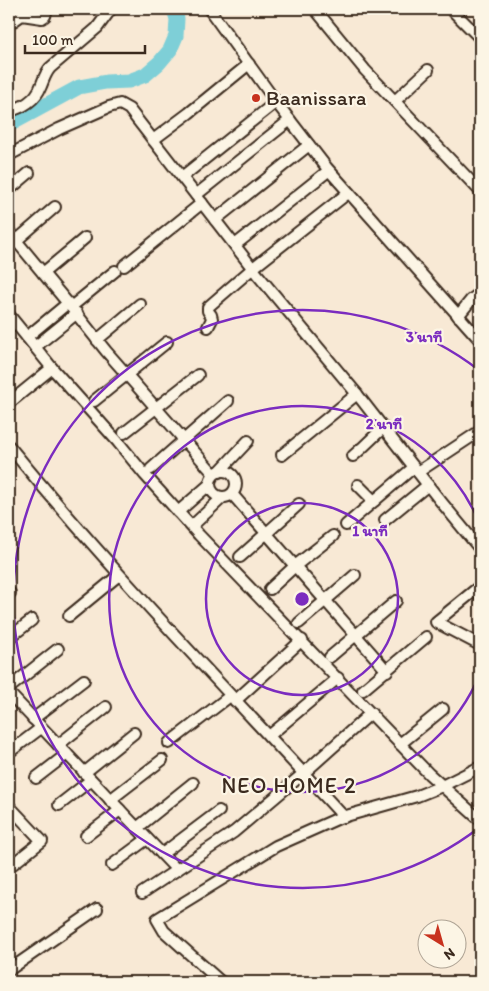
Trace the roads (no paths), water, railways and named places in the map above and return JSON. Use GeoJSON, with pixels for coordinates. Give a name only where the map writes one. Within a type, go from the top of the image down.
{"type":"FeatureCollection","features":[{"type":"Feature","properties":{"kind":"street"},"geometry":{"type":"LineString","coordinates":[[9,24],[22,16],[42,18],[45,16],[47,9]]}},
{"type":"Feature","properties":{"kind":"street"},"geometry":{"type":"LineString","coordinates":[[9,111],[16,109],[35,97],[41,88],[44,76],[50,68],[97,28],[111,9]]}},
{"type":"Feature","properties":{"kind":"street"},"geometry":{"type":"LineString","coordinates":[[209,9],[328,171],[480,340]]}},
{"type":"Feature","properties":{"kind":"street"},"geometry":{"type":"LineString","coordinates":[[315,9],[365,70],[480,191]]}},
{"type":"Feature","properties":{"kind":"street"},"geometry":{"type":"LineString","coordinates":[[451,9],[480,38]]}},
{"type":"Feature","properties":{"kind":"street"},"geometry":{"type":"LineString","coordinates":[[153,140],[249,64]]}},
{"type":"Feature","properties":{"kind":"street"},"geometry":{"type":"LineString","coordinates":[[395,102],[428,70]]}},
{"type":"Feature","properties":{"kind":"street"},"geometry":{"type":"LineString","coordinates":[[182,177],[276,102]]}},
{"type":"Feature","properties":{"kind":"street"},"geometry":{"type":"LineString","coordinates":[[9,155],[59,129],[109,107],[120,104],[129,110],[253,268],[357,394],[480,549]]}},
{"type":"Feature","properties":{"kind":"street"},"geometry":{"type":"LineString","coordinates":[[35,347],[72,308],[290,120]]}},
{"type":"Feature","properties":{"kind":"street"},"geometry":{"type":"LineString","coordinates":[[215,220],[309,145]]}},
{"type":"Feature","properties":{"kind":"street"},"geometry":{"type":"LineString","coordinates":[[235,245],[328,171]]}},
{"type":"Feature","properties":{"kind":"street"},"geometry":{"type":"LineString","coordinates":[[9,190],[29,173]]}},
{"type":"Feature","properties":{"kind":"street"},"geometry":{"type":"LineString","coordinates":[[208,327],[212,320],[208,307],[253,268],[348,193]]}},
{"type":"Feature","properties":{"kind":"street"},"geometry":{"type":"LineString","coordinates":[[12,244],[55,207]]}},
{"type":"Feature","properties":{"kind":"street"},"geometry":{"type":"LineString","coordinates":[[9,232],[12,244],[43,273],[97,340],[214,477]]}},
{"type":"Feature","properties":{"kind":"street"},"geometry":{"type":"LineString","coordinates":[[43,273],[85,238]]}},
{"type":"Feature","properties":{"kind":"street"},"geometry":{"type":"LineString","coordinates":[[458,316],[471,300],[480,293]]}},
{"type":"Feature","properties":{"kind":"street"},"geometry":{"type":"LineString","coordinates":[[97,340],[140,304]]}},
{"type":"Feature","properties":{"kind":"street"},"geometry":{"type":"LineString","coordinates":[[27,337],[72,308]]}},
{"type":"Feature","properties":{"kind":"street"},"geometry":{"type":"LineString","coordinates":[[9,315],[52,368],[178,512],[429,774],[480,820]]}},
{"type":"Feature","properties":{"kind":"street"},"geometry":{"type":"LineString","coordinates":[[94,401],[167,342]]}},
{"type":"Feature","properties":{"kind":"street"},"geometry":{"type":"LineString","coordinates":[[9,403],[52,368]]}},
{"type":"Feature","properties":{"kind":"street"},"geometry":{"type":"LineString","coordinates":[[124,433],[198,375]]}},
{"type":"Feature","properties":{"kind":"street"},"geometry":{"type":"LineString","coordinates":[[282,455],[357,394]]}},
{"type":"Feature","properties":{"kind":"street"},"geometry":{"type":"LineString","coordinates":[[151,469],[228,401]]}},
{"type":"Feature","properties":{"kind":"street"},"geometry":{"type":"LineString","coordinates":[[353,456],[383,428]]}},
{"type":"Feature","properties":{"kind":"street"},"geometry":{"type":"LineString","coordinates":[[346,525],[416,469],[480,431]]}},
{"type":"Feature","properties":{"kind":"street"},"geometry":{"type":"LineString","coordinates":[[178,512],[248,441]]}},
{"type":"Feature","properties":{"kind":"street"},"geometry":{"type":"LineString","coordinates":[[9,446],[36,480],[119,574],[232,698],[344,816]]}},
{"type":"Feature","properties":{"kind":"street"},"geometry":{"type":"LineString","coordinates":[[192,526],[227,496],[236,490],[236,480],[229,472],[224,471],[214,477],[210,489],[213,494],[218,497],[227,496],[266,532],[387,670]]}},
{"type":"Feature","properties":{"kind":"street"},"geometry":{"type":"LineString","coordinates":[[358,485],[374,501]]}},
{"type":"Feature","properties":{"kind":"street"},"geometry":{"type":"LineString","coordinates":[[385,520],[428,485]]}},
{"type":"Feature","properties":{"kind":"street"},"geometry":{"type":"LineString","coordinates":[[240,557],[299,504]]}},
{"type":"Feature","properties":{"kind":"street"},"geometry":{"type":"LineString","coordinates":[[270,589],[295,566],[333,536]]}},
{"type":"Feature","properties":{"kind":"street"},"geometry":{"type":"LineString","coordinates":[[69,616],[119,574]]}},
{"type":"Feature","properties":{"kind":"street"},"geometry":{"type":"LineString","coordinates":[[299,623],[355,575]]}},
{"type":"Feature","properties":{"kind":"street"},"geometry":{"type":"LineString","coordinates":[[480,586],[436,622],[480,646]]}},
{"type":"Feature","properties":{"kind":"street"},"geometry":{"type":"LineString","coordinates":[[330,657],[396,600]]}},
{"type":"Feature","properties":{"kind":"street"},"geometry":{"type":"LineString","coordinates":[[9,638],[32,620]]}},
{"type":"Feature","properties":{"kind":"street"},"geometry":{"type":"LineString","coordinates":[[363,690],[426,637]]}},
{"type":"Feature","properties":{"kind":"street"},"geometry":{"type":"LineString","coordinates":[[169,743],[232,698],[302,640]]}},
{"type":"Feature","properties":{"kind":"street"},"geometry":{"type":"LineString","coordinates":[[9,688],[58,650]]}},
{"type":"Feature","properties":{"kind":"street"},"geometry":{"type":"LineString","coordinates":[[269,736],[338,678]]}},
{"type":"Feature","properties":{"kind":"street"},"geometry":{"type":"LineString","coordinates":[[33,718],[84,680]]}},
{"type":"Feature","properties":{"kind":"street"},"geometry":{"type":"LineString","coordinates":[[10,698],[33,718],[177,870]]}},
{"type":"Feature","properties":{"kind":"street"},"geometry":{"type":"LineString","coordinates":[[58,745],[106,706]]}},
{"type":"Feature","properties":{"kind":"street"},"geometry":{"type":"LineString","coordinates":[[400,744],[444,709]]}},
{"type":"Feature","properties":{"kind":"street"},"geometry":{"type":"LineString","coordinates":[[142,893],[234,832],[371,713]]}},
{"type":"Feature","properties":{"kind":"street"},"geometry":{"type":"LineString","coordinates":[[12,750],[41,728]]}},
{"type":"Feature","properties":{"kind":"street"},"geometry":{"type":"LineString","coordinates":[[60,804],[134,733]]}},
{"type":"Feature","properties":{"kind":"street"},"geometry":{"type":"LineString","coordinates":[[36,778],[67,754]]}},
{"type":"Feature","properties":{"kind":"street"},"geometry":{"type":"LineString","coordinates":[[110,800],[162,760]]}},
{"type":"Feature","properties":{"kind":"street"},"geometry":{"type":"LineString","coordinates":[[221,982],[164,931],[157,918],[276,846],[344,816],[417,796],[480,767]]}},
{"type":"Feature","properties":{"kind":"street"},"geometry":{"type":"LineString","coordinates":[[137,828],[193,784]]}},
{"type":"Feature","properties":{"kind":"street"},"geometry":{"type":"LineString","coordinates":[[9,806],[42,841],[9,867]]}},
{"type":"Feature","properties":{"kind":"street"},"geometry":{"type":"LineString","coordinates":[[86,836],[120,810]]}},
{"type":"Feature","properties":{"kind":"street"},"geometry":{"type":"LineString","coordinates":[[162,854],[219,811]]}},
{"type":"Feature","properties":{"kind":"street"},"geometry":{"type":"LineString","coordinates":[[112,865],[147,839]]}},
{"type":"Feature","properties":{"kind":"street"},"geometry":{"type":"LineString","coordinates":[[9,970],[97,909]]}},
{"type":"Feature","properties":{"kind":"waterway"},"geometry":{"type":"LineString","coordinates":[[9,125],[79,87],[106,82],[129,81],[145,75],[170,50],[176,36],[177,19],[174,9]]}},
{"type":"Feature","properties":{"kind":"place","name":"Baanissara"},"geometry":{"type":"Point","coordinates":[256,98]}},
{"type":"Feature","properties":{"kind":"district","name":"NEO HOME 2"},"geometry":{"type":"Point","coordinates":[289,785]}}]}
